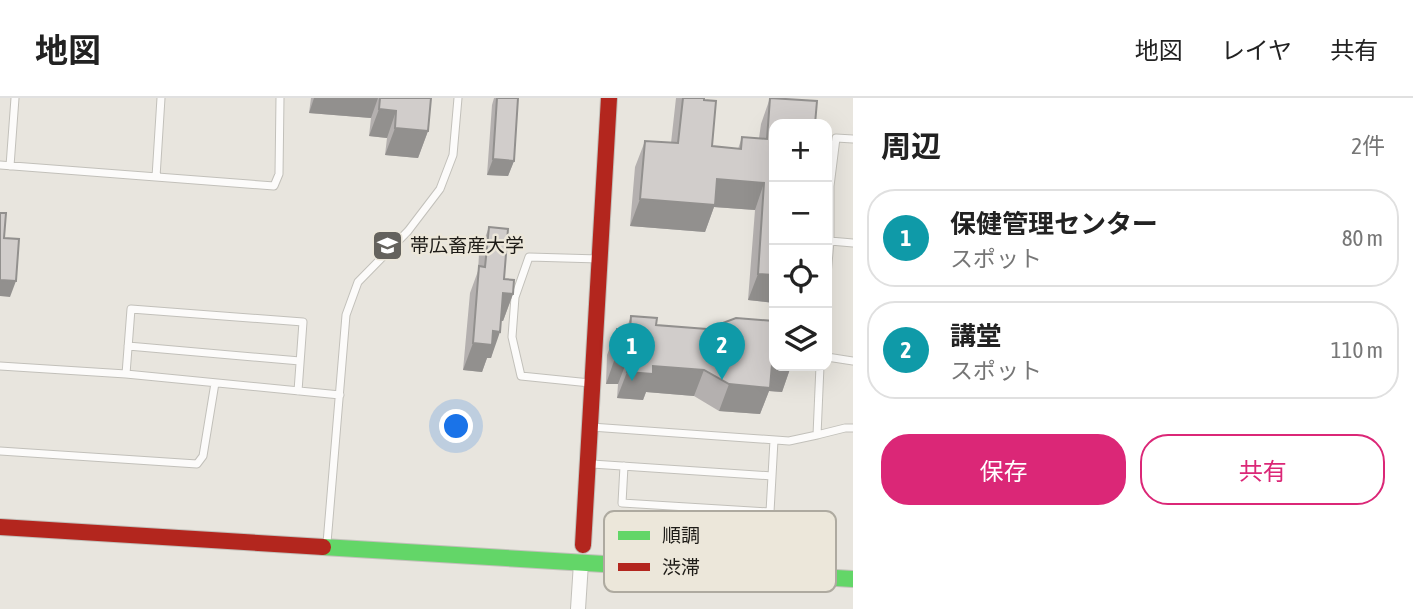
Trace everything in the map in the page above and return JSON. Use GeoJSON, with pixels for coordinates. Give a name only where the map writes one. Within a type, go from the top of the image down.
{"type":"FeatureCollection","features":[{"type":"Feature","properties":{"kind":"street"},"geometry":{"type":"LineString","coordinates":[[583,545],[609,98]]}},
{"type":"Feature","properties":{"kind":"street"},"geometry":{"type":"LineString","coordinates":[[0,527],[604,564]]}},
{"type":"Feature","properties":{"kind":"street"},"geometry":{"type":"LineString","coordinates":[[578,609],[581,563]]}},
{"type":"Feature","properties":{"kind":"lane"},"geometry":{"type":"LineString","coordinates":[[0,174],[5,166],[15,98]]}},
{"type":"Feature","properties":{"kind":"lane"},"geometry":{"type":"LineString","coordinates":[[156,177],[161,98]]}},
{"type":"Feature","properties":{"kind":"lane"},"geometry":{"type":"LineString","coordinates":[[5,166],[274,186],[279,174],[280,98]]}},
{"type":"Feature","properties":{"kind":"lane"},"geometry":{"type":"LineString","coordinates":[[327,547],[346,315],[358,282],[408,231],[440,189],[453,155],[458,98]]}},
{"type":"Feature","properties":{"kind":"lane"},"geometry":{"type":"LineString","coordinates":[[830,182],[836,138],[853,139]]}},
{"type":"Feature","properties":{"kind":"lane"},"geometry":{"type":"LineString","coordinates":[[832,241],[853,243]]}},
{"type":"Feature","properties":{"kind":"lane"},"geometry":{"type":"LineString","coordinates":[[592,384],[521,376],[512,337],[515,297],[529,257],[600,259]]}},
{"type":"Feature","properties":{"kind":"lane"},"geometry":{"type":"LineString","coordinates":[[126,374],[131,309],[303,322],[298,391]]}},
{"type":"Feature","properties":{"kind":"lane"},"geometry":{"type":"LineString","coordinates":[[128,346],[300,360]]}},
{"type":"Feature","properties":{"kind":"lane"},"geometry":{"type":"LineString","coordinates":[[832,359],[853,361]]}},
{"type":"Feature","properties":{"kind":"lane"},"geometry":{"type":"LineString","coordinates":[[0,366],[126,374],[340,395]]}},
{"type":"Feature","properties":{"kind":"lane"},"geometry":{"type":"LineString","coordinates":[[817,435],[820,371]]}},
{"type":"Feature","properties":{"kind":"lane"},"geometry":{"type":"LineString","coordinates":[[0,452],[197,464],[203,456],[215,383]]}},
{"type":"Feature","properties":{"kind":"lane"},"geometry":{"type":"LineString","coordinates":[[589,427],[789,441],[853,428]]}},
{"type":"Feature","properties":{"kind":"lane"},"geometry":{"type":"LineString","coordinates":[[770,511],[775,440]]}},
{"type":"Feature","properties":{"kind":"lane"},"geometry":{"type":"LineString","coordinates":[[587,463],[772,476]]}},
{"type":"Feature","properties":{"kind":"lane"},"geometry":{"type":"LineString","coordinates":[[624,466],[622,503],[754,511]]}},
{"type":"Feature","properties":{"kind":"lane"},"geometry":{"type":"LineString","coordinates":[[581,563],[583,545]]}},
{"type":"Feature","properties":{"kind":"building"},"geometry":{"type":"Polygon","coordinates":[[[380,98],[431,98],[428,131],[395,128],[396,111],[379,109],[380,98]]]}},
{"type":"Feature","properties":{"kind":"building"},"geometry":{"type":"Polygon","coordinates":[[[497,98],[518,98],[514,161],[493,159],[497,98]]]}},
{"type":"Feature","properties":{"kind":"building"},"geometry":{"type":"Polygon","coordinates":[[[683,98],[716,101],[712,146],[741,149],[742,137],[767,139],[770,98],[817,101],[815,119],[769,119],[769,275],[758,274],[764,183],[717,179],[715,205],[640,199],[645,141],[678,143],[683,98]]]}},
{"type":"Feature","properties":{"kind":"building"},"geometry":{"type":"Polygon","coordinates":[[[0,213],[6,213],[4,238],[19,239],[16,281],[0,280],[0,213]]]}},
{"type":"Feature","properties":{"kind":"building"},"geometry":{"type":"Polygon","coordinates":[[[489,227],[508,229],[504,279],[514,280],[513,294],[503,293],[500,332],[493,331],[492,345],[473,343],[479,266],[485,267],[489,227]]]}},
{"type":"Feature","properties":{"kind":"building"},"geometry":{"type":"Polygon","coordinates":[[[631,316],[657,318],[656,325],[707,329],[736,318],[769,321],[770,388],[729,384],[704,370],[653,366],[653,374],[627,372],[628,358],[615,358],[617,329],[630,330],[631,316]]]}},
{"type":"Feature","properties":{"kind":"traffic: fast"},"geometry":{"type":"LineString","coordinates":[[323,547],[604,564]]}},
{"type":"Feature","properties":{"kind":"traffic: fast"},"geometry":{"type":"LineString","coordinates":[[836,578],[853,579]]}},
{"type":"Feature","properties":{"kind":"traffic: jam"},"geometry":{"type":"LineString","coordinates":[[583,545],[609,98]]}},
{"type":"Feature","properties":{"kind":"traffic: jam"},"geometry":{"type":"LineString","coordinates":[[0,527],[323,547]]}},
{"type":"Feature","properties":{"kind":"place","name":"帯広畜産大学"},"geometry":{"type":"Point","coordinates":[387,245]}},
{"type":"Feature","properties":{"kind":"place","name":"講堂"},"geometry":{"type":"Point","coordinates":[722,380]}},
{"type":"Feature","properties":{"kind":"place","name":"保健管理センター"},"geometry":{"type":"Point","coordinates":[632,381]}}]}
